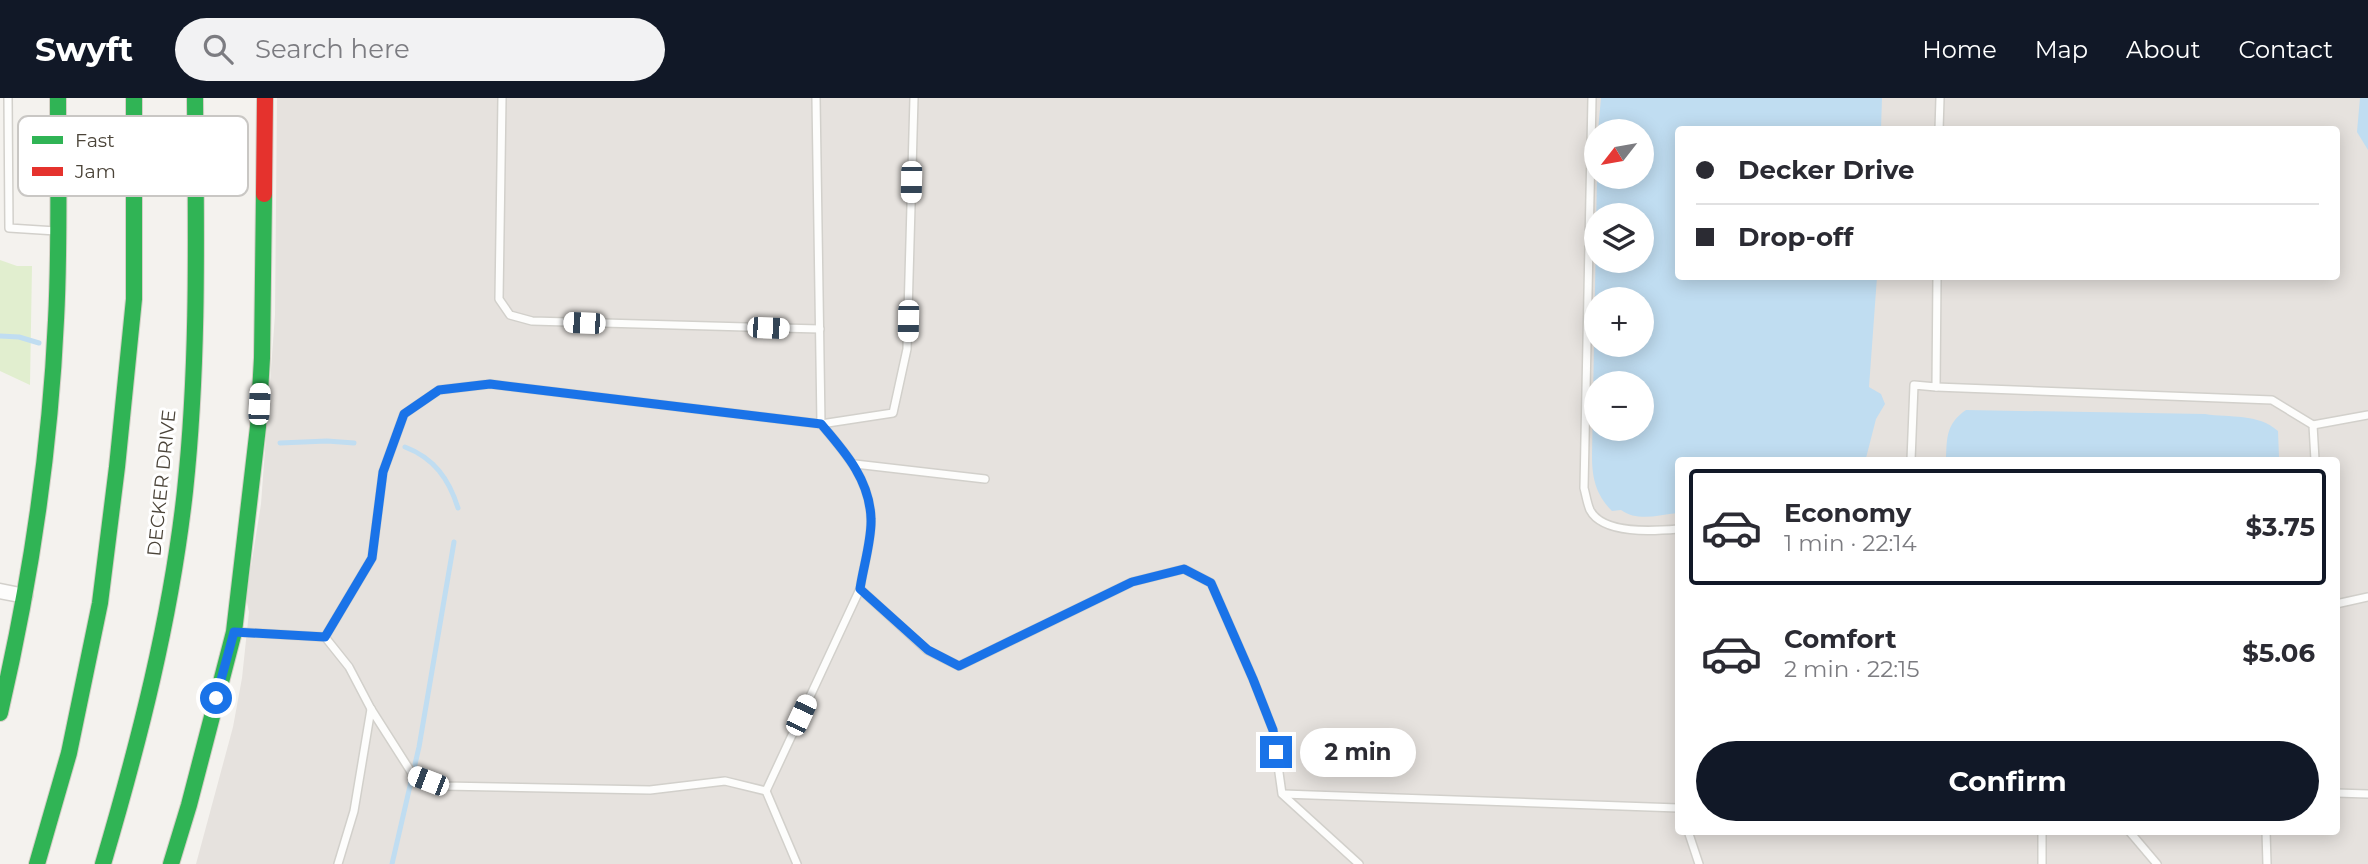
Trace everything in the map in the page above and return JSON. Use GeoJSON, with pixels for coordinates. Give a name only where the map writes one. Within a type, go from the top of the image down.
{"type":"FeatureCollection","features":[{"type":"Feature","properties":{"kind":"main road"},"geometry":{"type":"LineString","coordinates":[[58,98],[58,116]]}},
{"type":"Feature","properties":{"kind":"main road"},"geometry":{"type":"LineString","coordinates":[[134,98],[134,116]]}},
{"type":"Feature","properties":{"kind":"main road","name":"DECKER DRIVE"},"geometry":{"type":"LineString","coordinates":[[195,98],[195,116]]}},
{"type":"Feature","properties":{"kind":"main road"},"geometry":{"type":"LineString","coordinates":[[171,864],[234,632],[258,427],[262,358],[265,98]]}},
{"type":"Feature","properties":{"kind":"main road"},"geometry":{"type":"LineString","coordinates":[[0,713],[25,597],[43,469],[55,320],[57,196]]}},
{"type":"Feature","properties":{"kind":"main road"},"geometry":{"type":"LineString","coordinates":[[37,864],[69,753],[104,576],[134,299],[134,196]]}},
{"type":"Feature","properties":{"kind":"main road","name":"DECKER DRIVE"},"geometry":{"type":"LineString","coordinates":[[103,864],[124,795],[166,618],[185,490],[197,312],[196,196]]}},
{"type":"Feature","properties":{"kind":"street"},"geometry":{"type":"LineString","coordinates":[[0,591],[25,597]]}},
{"type":"Feature","properties":{"kind":"lane"},"geometry":{"type":"LineString","coordinates":[[8,98],[9,228],[57,231]]}},
{"type":"Feature","properties":{"kind":"lane"},"geometry":{"type":"LineString","coordinates":[[502,98],[499,299],[510,314],[532,321],[820,329]]}},
{"type":"Feature","properties":{"kind":"lane"},"geometry":{"type":"LineString","coordinates":[[797,864],[766,791],[860,589],[872,520],[855,464],[821,424],[816,98]]}},
{"type":"Feature","properties":{"kind":"lane"},"geometry":{"type":"LineString","coordinates":[[325,637],[372,558],[383,472],[404,414],[439,390],[490,384],[821,424],[893,413],[907,349],[914,98]]}},
{"type":"Feature","properties":{"kind":"lane"},"geometry":{"type":"LineString","coordinates":[[1592,98],[1584,488],[1591,512],[1614,528],[1647,532],[1675,529]]}},
{"type":"Feature","properties":{"kind":"lane"},"geometry":{"type":"LineString","coordinates":[[1939,126],[1940,98]]}},
{"type":"Feature","properties":{"kind":"lane"},"geometry":{"type":"LineString","coordinates":[[1936,387],[1937,280]]}},
{"type":"Feature","properties":{"kind":"lane"},"geometry":{"type":"LineString","coordinates":[[1911,457],[1914,385],[2272,400],[2313,425],[2368,415]]}},
{"type":"Feature","properties":{"kind":"lane"},"geometry":{"type":"LineString","coordinates":[[2313,425],[2315,457]]}},
{"type":"Feature","properties":{"kind":"lane"},"geometry":{"type":"LineString","coordinates":[[855,464],[985,479]]}},
{"type":"Feature","properties":{"kind":"lane"},"geometry":{"type":"LineString","coordinates":[[860,589],[928,650],[959,666],[1132,582],[1184,569],[1211,583],[1273,730],[1282,794],[1359,864]]}},
{"type":"Feature","properties":{"kind":"lane"},"geometry":{"type":"LineString","coordinates":[[2340,603],[2368,597]]}},
{"type":"Feature","properties":{"kind":"lane"},"geometry":{"type":"LineString","coordinates":[[234,632],[325,637],[349,667],[371,709],[414,775],[443,786],[650,790],[725,781],[766,791]]}},
{"type":"Feature","properties":{"kind":"lane"},"geometry":{"type":"LineString","coordinates":[[338,864],[354,811],[371,709]]}},
{"type":"Feature","properties":{"kind":"lane"},"geometry":{"type":"LineString","coordinates":[[2340,793],[2368,794]]}},
{"type":"Feature","properties":{"kind":"lane"},"geometry":{"type":"LineString","coordinates":[[1282,794],[1675,808]]}},
{"type":"Feature","properties":{"kind":"lane"},"geometry":{"type":"LineString","coordinates":[[1689,835],[1699,864]]}},
{"type":"Feature","properties":{"kind":"lane"},"geometry":{"type":"LineString","coordinates":[[2042,835],[2042,864]]}},
{"type":"Feature","properties":{"kind":"lane"},"geometry":{"type":"LineString","coordinates":[[2132,835],[2157,864]]}},
{"type":"Feature","properties":{"kind":"lane"},"geometry":{"type":"LineString","coordinates":[[2266,835],[2267,864]]}},
{"type":"Feature","properties":{"kind":"shaded area"},"geometry":{"type":"Polygon","coordinates":[[[277,98],[2368,98],[2368,864],[196,864],[233,727],[242,678],[249,612],[246,598],[261,504],[275,315],[277,98]]]}},
{"type":"Feature","properties":{"kind":"green space"},"geometry":{"type":"Polygon","coordinates":[[[0,260],[17,266],[32,266],[30,385],[0,371],[0,260]]]}},
{"type":"Feature","properties":{"kind":"water"},"geometry":{"type":"Polygon","coordinates":[[[1601,98],[1882,98],[1881,126],[1675,126],[1675,280],[1877,280],[1869,387],[1881,394],[1885,404],[1876,419],[1866,457],[1675,457],[1675,513],[1641,517],[1621,510],[1612,511],[1602,499],[1594,479],[1592,441],[1654,441],[1654,371],[1594,371],[1594,357],[1654,357],[1654,287],[1595,287],[1595,273],[1654,273],[1654,203],[1596,203],[1597,189],[1654,189],[1654,119],[1599,119],[1601,98]]]}},
{"type":"Feature","properties":{"kind":"water"},"geometry":{"type":"Polygon","coordinates":[[[2360,98],[2368,98],[2368,150],[2357,132],[2360,98]]]}},
{"type":"Feature","properties":{"kind":"water"},"geometry":{"type":"Polygon","coordinates":[[[1966,410],[2243,417],[2262,421],[2278,431],[2279,457],[1946,457],[1947,438],[1959,415],[1966,410]]]}},
{"type":"Feature","properties":{"kind":"waterway"},"geometry":{"type":"LineString","coordinates":[[0,336],[19,337],[39,343]]}},
{"type":"Feature","properties":{"kind":"waterway"},"geometry":{"type":"LineString","coordinates":[[280,443],[354,443]]}},
{"type":"Feature","properties":{"kind":"waterway"},"geometry":{"type":"LineString","coordinates":[[405,447],[424,457],[439,471],[458,508]]}},
{"type":"Feature","properties":{"kind":"waterway"},"geometry":{"type":"LineString","coordinates":[[392,864],[419,747],[454,542]]}},
{"type":"Feature","properties":{"kind":"traffic: fast"},"geometry":{"type":"LineString","coordinates":[[58,98],[58,116]]}},
{"type":"Feature","properties":{"kind":"traffic: fast"},"geometry":{"type":"LineString","coordinates":[[134,98],[134,116]]}},
{"type":"Feature","properties":{"kind":"traffic: fast"},"geometry":{"type":"LineString","coordinates":[[195,98],[195,116]]}},
{"type":"Feature","properties":{"kind":"traffic: fast"},"geometry":{"type":"LineString","coordinates":[[171,864],[234,632],[258,427],[262,358],[264,194]]}},
{"type":"Feature","properties":{"kind":"traffic: fast"},"geometry":{"type":"LineString","coordinates":[[0,713],[21,616],[44,469],[53,370],[58,196]]}},
{"type":"Feature","properties":{"kind":"traffic: fast"},"geometry":{"type":"LineString","coordinates":[[37,864],[69,753],[100,603],[134,299],[134,196]]}},
{"type":"Feature","properties":{"kind":"traffic: fast"},"geometry":{"type":"LineString","coordinates":[[103,864],[152,679],[179,538],[193,393],[196,196]]}},
{"type":"Feature","properties":{"kind":"traffic: jam"},"geometry":{"type":"LineString","coordinates":[[264,194],[265,98]]}},
{"type":"Feature","properties":{"kind":"route"},"geometry":{"type":"LineString","coordinates":[[216,698],[234,632],[325,637],[372,558],[383,472],[404,414],[439,390],[490,384],[821,424],[855,464],[867,498],[872,520],[860,589],[928,650],[959,666],[1132,582],[1184,569],[1211,583],[1273,730],[1276,752]]}}]}
